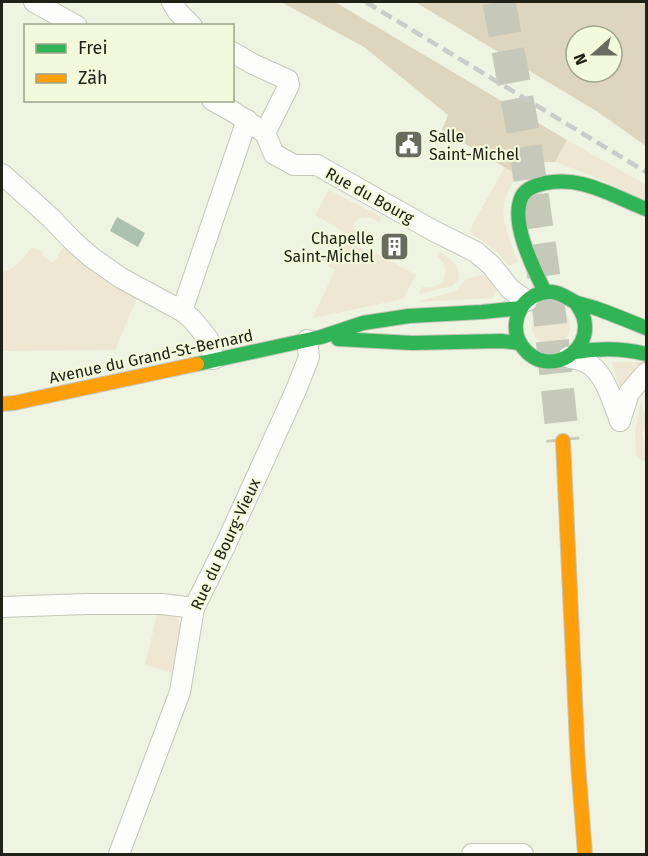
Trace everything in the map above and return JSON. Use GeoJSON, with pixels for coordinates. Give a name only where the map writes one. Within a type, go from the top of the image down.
{"type":"FeatureCollection","features":[{"type":"Feature","properties":{"kind":"main road"},"geometry":{"type":"LineString","coordinates":[[545,292],[528,252],[520,225],[519,204],[525,192],[545,183],[573,182],[646,209]]}},
{"type":"Feature","properties":{"kind":"main road"},"geometry":{"type":"LineString","coordinates":[[572,355],[584,338],[586,327],[585,317],[576,303],[568,296],[545,292],[524,304],[516,323],[516,333],[520,343],[530,355],[543,361],[558,361],[589,350],[633,350],[646,354]]}},
{"type":"Feature","properties":{"kind":"main road"},"geometry":{"type":"LineString","coordinates":[[576,303],[646,328]]}},
{"type":"Feature","properties":{"kind":"main road","name":"Avenue du Grand-St-Bernard"},"geometry":{"type":"LineString","coordinates":[[2,404],[314,339],[363,323],[409,316],[482,312],[524,304]]}},
{"type":"Feature","properties":{"kind":"main road","name":"Avenue du Grand-St-Bernard"},"geometry":{"type":"LineString","coordinates":[[314,339],[412,343],[501,341],[520,343]]}},
{"type":"Feature","properties":{"kind":"main road"},"geometry":{"type":"LineString","coordinates":[[563,441],[578,765],[585,855]]}},
{"type":"Feature","properties":{"kind":"street"},"geometry":{"type":"LineString","coordinates":[[34,2],[73,24]]}},
{"type":"Feature","properties":{"kind":"street"},"geometry":{"type":"LineString","coordinates":[[171,2],[190,24]]}},
{"type":"Feature","properties":{"kind":"street"},"geometry":{"type":"LineString","coordinates":[[234,53],[289,81],[277,111],[264,134]]}},
{"type":"Feature","properties":{"kind":"street","name":"Rue du Bourg"},"geometry":{"type":"LineString","coordinates":[[216,102],[247,120],[264,134],[274,154],[294,165],[316,165],[476,252],[492,266],[524,304]]}},
{"type":"Feature","properties":{"kind":"street"},"geometry":{"type":"LineString","coordinates":[[182,311],[247,120]]}},
{"type":"Feature","properties":{"kind":"street"},"geometry":{"type":"LineString","coordinates":[[2,174],[91,257],[121,279],[182,311],[208,339],[214,359]]}},
{"type":"Feature","properties":{"kind":"street","name":"Rue du Bourg-Vieux"},"geometry":{"type":"LineString","coordinates":[[119,855],[180,692],[194,608],[225,546],[296,390],[314,339]]}},
{"type":"Feature","properties":{"kind":"street"},"geometry":{"type":"LineString","coordinates":[[572,355],[588,363],[599,374],[620,421],[629,393],[646,373]]}},
{"type":"Feature","properties":{"kind":"street"},"geometry":{"type":"LineString","coordinates":[[2,607],[162,604],[194,608]]}},
{"type":"Feature","properties":{"kind":"street"},"geometry":{"type":"LineString","coordinates":[[472,855],[523,854]]}},
{"type":"Feature","properties":{"kind":"shaded area"},"geometry":{"type":"Polygon","coordinates":[[[281,2],[335,2],[567,140],[555,162],[534,164],[516,174],[442,130],[448,115],[364,47],[281,2]]]}},
{"type":"Feature","properties":{"kind":"shaded area"},"geometry":{"type":"Polygon","coordinates":[[[415,2],[646,2],[646,146],[598,112],[415,2]]]}},
{"type":"Feature","properties":{"kind":"shaded area"},"geometry":{"type":"Polygon","coordinates":[[[567,140],[646,185],[646,200],[555,162],[567,140]]]}},
{"type":"Feature","properties":{"kind":"shaded area"},"geometry":{"type":"Polygon","coordinates":[[[505,167],[516,174],[506,196],[504,221],[518,262],[508,266],[497,252],[469,231],[505,167]]]}},
{"type":"Feature","properties":{"kind":"shaded area"},"geometry":{"type":"Polygon","coordinates":[[[329,190],[381,217],[379,222],[370,217],[358,218],[353,226],[357,237],[353,244],[366,251],[368,249],[416,275],[403,299],[313,318],[335,270],[328,266],[344,232],[315,215],[329,190]]]}},
{"type":"Feature","properties":{"kind":"shaded area"},"geometry":{"type":"Polygon","coordinates":[[[117,217],[145,233],[138,247],[110,231],[117,217]]]}},
{"type":"Feature","properties":{"kind":"shaded area"},"geometry":{"type":"Polygon","coordinates":[[[64,246],[90,267],[137,298],[115,350],[2,351],[2,272],[15,266],[32,247],[43,252],[43,256],[54,262],[64,246]]]}},
{"type":"Feature","properties":{"kind":"shaded area"},"geometry":{"type":"Polygon","coordinates":[[[440,252],[454,263],[459,277],[451,286],[419,294],[422,287],[433,287],[443,282],[445,268],[438,257],[440,252]]]}},
{"type":"Feature","properties":{"kind":"shaded area"},"geometry":{"type":"Polygon","coordinates":[[[483,275],[495,281],[496,290],[492,298],[417,302],[455,291],[466,279],[483,275]]]}},
{"type":"Feature","properties":{"kind":"shaded area"},"geometry":{"type":"Polygon","coordinates":[[[551,307],[564,313],[570,326],[564,339],[551,345],[538,339],[532,326],[538,313],[551,307]]]}},
{"type":"Feature","properties":{"kind":"shaded area"},"geometry":{"type":"Polygon","coordinates":[[[612,362],[646,362],[622,388],[619,386],[612,362]]]}},
{"type":"Feature","properties":{"kind":"shaded area"},"geometry":{"type":"Polygon","coordinates":[[[641,401],[646,415],[646,429],[642,433],[646,444],[646,461],[636,456],[635,429],[641,401]]]}},
{"type":"Feature","properties":{"kind":"shaded area"},"geometry":{"type":"Polygon","coordinates":[[[158,611],[170,611],[178,619],[182,633],[180,675],[145,665],[158,611]]]}},
{"type":"Feature","properties":{"kind":"tunnel"},"geometry":{"type":"LineString","coordinates":[[499,2],[523,131],[550,319],[563,441]]}},
{"type":"Feature","properties":{"kind":"railway"},"geometry":{"type":"LineString","coordinates":[[366,2],[646,172]]}},
{"type":"Feature","properties":{"kind":"traffic: fast"},"geometry":{"type":"LineString","coordinates":[[545,292],[529,258],[521,232],[519,207],[526,191],[545,183],[573,182],[598,189],[646,209]]}},
{"type":"Feature","properties":{"kind":"traffic: fast"},"geometry":{"type":"LineString","coordinates":[[576,303],[583,317],[585,331],[576,350],[558,360],[548,361],[538,359],[528,353],[519,341],[516,323],[521,308],[527,301],[543,293],[559,294],[577,303],[646,328]]}},
{"type":"Feature","properties":{"kind":"traffic: fast"},"geometry":{"type":"LineString","coordinates":[[197,364],[321,337],[363,323],[409,316],[521,308]]}},
{"type":"Feature","properties":{"kind":"traffic: fast"},"geometry":{"type":"LineString","coordinates":[[338,339],[412,343],[501,341],[520,343]]}},
{"type":"Feature","properties":{"kind":"traffic: fast"},"geometry":{"type":"LineString","coordinates":[[575,352],[610,349],[646,354]]}},
{"type":"Feature","properties":{"kind":"traffic: slow"},"geometry":{"type":"LineString","coordinates":[[2,404],[197,364]]}},
{"type":"Feature","properties":{"kind":"traffic: slow"},"geometry":{"type":"LineString","coordinates":[[563,441],[578,764],[585,854]]}},
{"type":"Feature","properties":{"kind":"place","name":"Salle Saint-Michel"},"geometry":{"type":"Point","coordinates":[408,145]}},
{"type":"Feature","properties":{"kind":"place","name":"Chapelle Saint-Michel"},"geometry":{"type":"Point","coordinates":[395,247]}}]}
